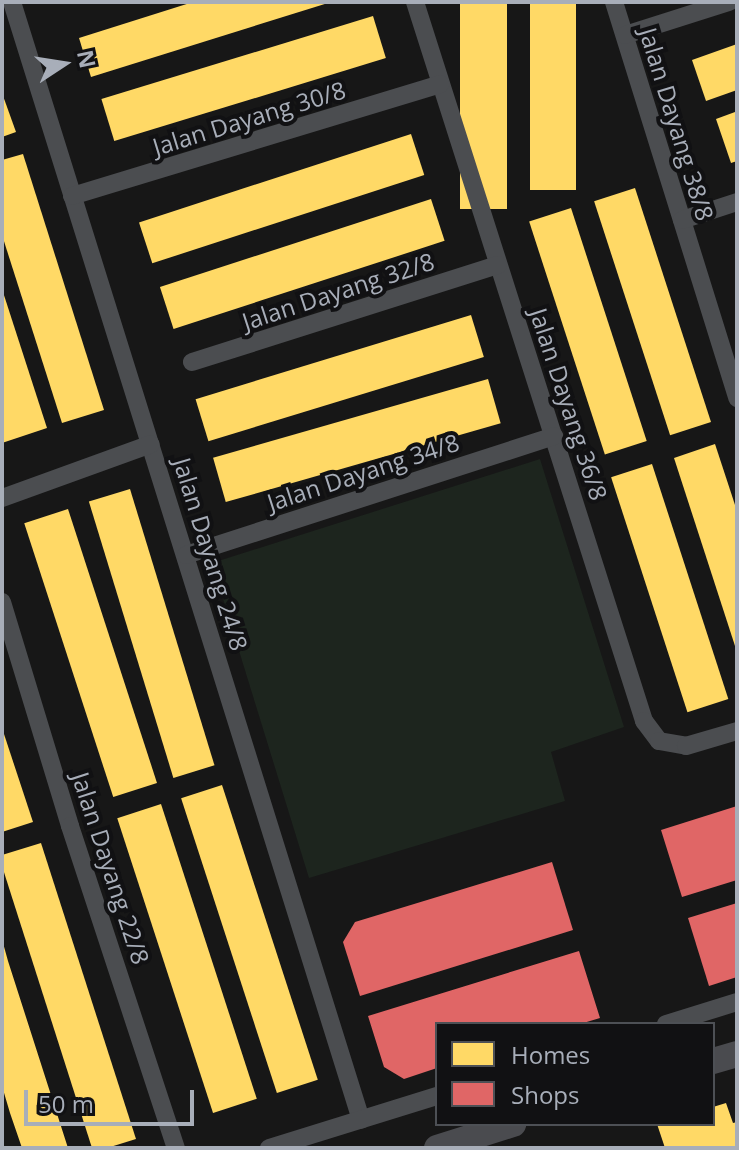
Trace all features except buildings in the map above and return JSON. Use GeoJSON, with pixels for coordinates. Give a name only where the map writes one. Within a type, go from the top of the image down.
{"type":"FeatureCollection","features":[{"type":"Feature","properties":{"kind":"street","name":"Jalan Dayang 24/8"},"geometry":{"type":"LineString","coordinates":[[14,2],[361,1120]]}},
{"type":"Feature","properties":{"kind":"street","name":"Jalan Dayang 36/8"},"geometry":{"type":"LineString","coordinates":[[415,2],[644,721],[659,741],[686,746],[737,731]]}},
{"type":"Feature","properties":{"kind":"street","name":"Jalan Dayang 38/8"},"geometry":{"type":"LineString","coordinates":[[614,2],[737,398]]}},
{"type":"Feature","properties":{"kind":"street"},"geometry":{"type":"LineString","coordinates":[[625,35],[729,2]]}},
{"type":"Feature","properties":{"kind":"street","name":"Jalan Dayang 30/8"},"geometry":{"type":"LineString","coordinates":[[72,196],[440,84]]}},
{"type":"Feature","properties":{"kind":"street"},"geometry":{"type":"LineString","coordinates":[[682,220],[737,202]]}},
{"type":"Feature","properties":{"kind":"street","name":"Jalan Dayang 32/8"},"geometry":{"type":"LineString","coordinates":[[192,362],[498,265]]}},
{"type":"Feature","properties":{"kind":"street","name":"Jalan Dayang 34/8"},"geometry":{"type":"LineString","coordinates":[[186,555],[554,436]]}},
{"type":"Feature","properties":{"kind":"street"},"geometry":{"type":"LineString","coordinates":[[2,498],[151,444]]}},
{"type":"Feature","properties":{"kind":"street","name":"Jalan Dayang 22/8"},"geometry":{"type":"LineString","coordinates":[[2,602],[70,826],[176,1148]]}},
{"type":"Feature","properties":{"kind":"street"},"geometry":{"type":"LineString","coordinates":[[672,1022],[737,1002]]}},
{"type":"Feature","properties":{"kind":"street"},"geometry":{"type":"LineString","coordinates":[[715,1060],[737,1054]]}},
{"type":"Feature","properties":{"kind":"street"},"geometry":{"type":"LineString","coordinates":[[269,1148],[435,1097]]}},
{"type":"Feature","properties":{"kind":"street"},"geometry":{"type":"LineString","coordinates":[[437,1148],[507,1126]]}},
{"type":"Feature","properties":{"kind":"shaded area"},"geometry":{"type":"Polygon","coordinates":[[[540,459],[624,727],[551,752],[565,801],[309,878],[212,563],[540,459]]]}}]}
